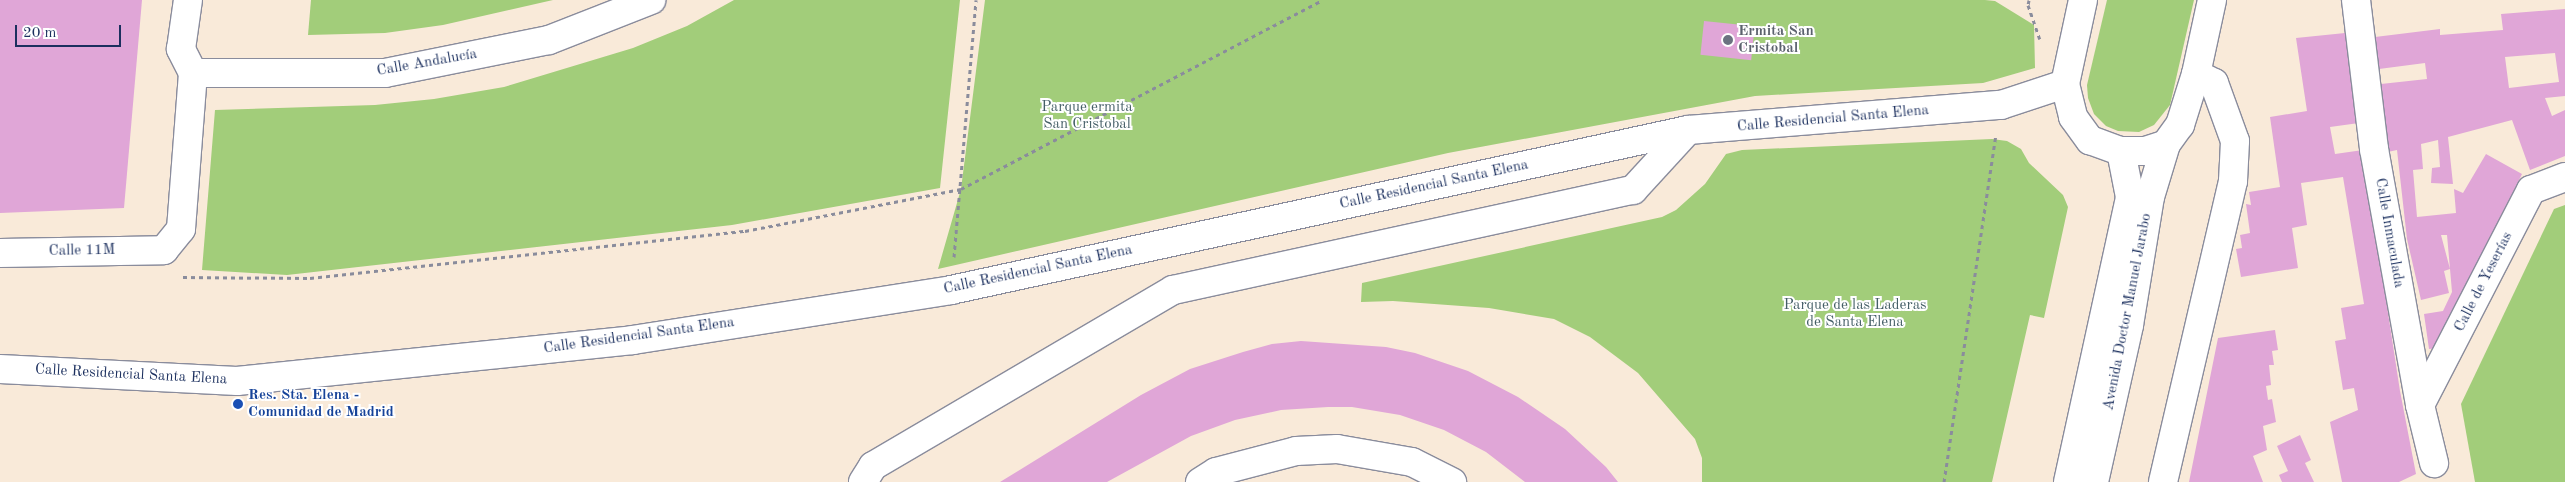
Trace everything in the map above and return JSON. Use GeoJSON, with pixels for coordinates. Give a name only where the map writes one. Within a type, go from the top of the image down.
{"type":"FeatureCollection","features":[{"type":"Feature","properties":{"kind":"street"},"geometry":{"type":"LineString","coordinates":[[188,0],[181,49],[193,73]]}},
{"type":"Feature","properties":{"kind":"street","name":"Calle Andalucía"},"geometry":{"type":"LineString","coordinates":[[193,73],[385,73],[549,40],[651,0]]}},
{"type":"Feature","properties":{"kind":"street"},"geometry":{"type":"LineString","coordinates":[[2083,0],[2065,84],[2073,117],[2090,140],[2121,151],[2145,151],[2166,144]]}},
{"type":"Feature","properties":{"kind":"street","name":"Avenida Doctor Manuel Jarabo"},"geometry":{"type":"LineString","coordinates":[[2094,482],[2129,324],[2150,197],[2166,144],[2180,125],[2196,74],[2212,0]]}},
{"type":"Feature","properties":{"kind":"street","name":"Calle Inmaculada"},"geometry":{"type":"LineString","coordinates":[[2356,0],[2374,150],[2420,405],[2434,463]]}},
{"type":"Feature","properties":{"kind":"street","name":"Calle 11M"},"geometry":{"type":"LineString","coordinates":[[0,253],[164,250],[181,229],[193,73]]}},
{"type":"Feature","properties":{"kind":"street"},"geometry":{"type":"LineString","coordinates":[[2163,482],[2233,181],[2235,140],[2214,83],[2196,74]]}},
{"type":"Feature","properties":{"kind":"street","name":"Calle Residencial Santa Elena"},"geometry":{"type":"LineString","coordinates":[[0,369],[237,381],[633,340],[951,290],[1688,130],[2001,105],[2065,84]]}},
{"type":"Feature","properties":{"kind":"street"},"geometry":{"type":"LineString","coordinates":[[863,482],[873,466],[1173,290],[1633,190],[1688,130]]}},
{"type":"Feature","properties":{"kind":"street","name":"Avenida Doctor Manuel Jarabo"},"geometry":{"type":"LineString","coordinates":[[2068,482],[2130,197],[2121,151]]}},
{"type":"Feature","properties":{"kind":"street","name":"Calle de Yeserías"},"geometry":{"type":"LineString","coordinates":[[2420,405],[2531,190],[2565,177]]}},
{"type":"Feature","properties":{"kind":"street"},"geometry":{"type":"LineString","coordinates":[[1200,482],[1216,472],[1296,451],[1337,449],[1412,462],[1452,482]]}},
{"type":"Feature","properties":{"kind":"path"},"geometry":{"type":"LineString","coordinates":[[951,290],[976,0]]}},
{"type":"Feature","properties":{"kind":"path"},"geometry":{"type":"LineString","coordinates":[[176,277],[310,278],[745,231],[961,189],[1322,0]]}},
{"type":"Feature","properties":{"kind":"path"},"geometry":{"type":"LineString","coordinates":[[2029,0],[2028,5],[2041,46]]}},
{"type":"Feature","properties":{"kind":"path"},"geometry":{"type":"LineString","coordinates":[[1944,482],[2001,105]]}},
{"type":"Feature","properties":{"kind":"green space"},"geometry":{"type":"Polygon","coordinates":[[[311,0],[553,0],[443,25],[385,33],[308,35],[311,0]]]}},
{"type":"Feature","properties":{"kind":"green space"},"geometry":{"type":"Polygon","coordinates":[[[734,0],[960,0],[940,188],[732,225],[287,275],[202,270],[215,110],[375,105],[434,99],[504,87],[633,48],[687,26],[734,0]]]}},
{"type":"Feature","properties":{"kind":"green space","name":"Parque ermita San Cristobal"},"geometry":{"type":"Polygon","coordinates":[[[985,0],[1985,0],[1995,1],[2034,25],[2035,68],[1983,83],[1755,96],[1448,153],[938,269],[961,189],[985,0]]]}},
{"type":"Feature","properties":{"kind":"green space"},"geometry":{"type":"Polygon","coordinates":[[[2107,0],[2194,0],[2170,105],[2154,125],[2139,132],[2118,131],[2106,126],[2094,114],[2088,98],[2087,85],[2107,0]]]}},
{"type":"Feature","properties":{"kind":"green space","name":"Parque de las Laderas de Santa Elena"},"geometry":{"type":"Polygon","coordinates":[[[1992,139],[2007,141],[2021,149],[2029,163],[2063,195],[2068,207],[2044,318],[2030,315],[1992,482],[1702,482],[1702,458],[1695,439],[1638,373],[1590,337],[1554,319],[1489,308],[1393,301],[1361,302],[1362,283],[1662,217],[1676,210],[1705,184],[1726,154],[1742,150],[1992,139]]]}},
{"type":"Feature","properties":{"kind":"green space"},"geometry":{"type":"Polygon","coordinates":[[[2565,205],[2565,482],[2475,482],[2461,404],[2554,209],[2565,205]]]}},
{"type":"Feature","properties":{"kind":"building"},"geometry":{"type":"Polygon","coordinates":[[[0,0],[142,0],[124,208],[0,213],[0,0]]]}},
{"type":"Feature","properties":{"kind":"building"},"geometry":{"type":"Polygon","coordinates":[[[2565,9],[2565,96],[2545,98],[2552,116],[2565,110],[2565,156],[2530,170],[2512,120],[2448,137],[2453,184],[2431,183],[2432,168],[2440,167],[2438,140],[2421,144],[2423,169],[2413,170],[2417,217],[2456,213],[2454,189],[2463,193],[2486,154],[2522,174],[2438,348],[2429,349],[2424,314],[2443,311],[2452,292],[2450,269],[2444,271],[2449,293],[2421,300],[2407,239],[2397,150],[2383,153],[2380,101],[2381,84],[2427,79],[2425,63],[2379,69],[2375,37],[2440,29],[2440,35],[2503,30],[2501,14],[2565,9]],[[2555,53],[2505,57],[2509,88],[2559,82],[2555,53]],[[2441,235],[2450,269],[2447,235],[2441,235]]]}},
{"type":"Feature","properties":{"kind":"building","name":"Ermita San Cristobal"},"geometry":{"type":"Polygon","coordinates":[[[1704,21],[1755,26],[1751,60],[1700,55],[1704,21]]]}},
{"type":"Feature","properties":{"kind":"building"},"geometry":{"type":"Polygon","coordinates":[[[2345,33],[2359,123],[2330,127],[2335,154],[2363,150],[2400,391],[2416,474],[2399,482],[2342,482],[2330,422],[2358,410],[2354,388],[2343,390],[2335,341],[2346,339],[2341,308],[2364,304],[2343,177],[2301,183],[2307,225],[2292,228],[2298,268],[2241,277],[2236,249],[2242,248],[2240,235],[2250,233],[2246,204],[2251,205],[2249,192],[2280,187],[2270,117],[2307,111],[2296,38],[2345,33]]]}},
{"type":"Feature","properties":{"kind":"building"},"geometry":{"type":"Polygon","coordinates":[[[2275,330],[2278,350],[2272,351],[2274,365],[2269,365],[2271,385],[2266,386],[2268,400],[2272,399],[2276,422],[2263,426],[2267,450],[2253,456],[2263,482],[2189,482],[2218,338],[2275,330]]]}},
{"type":"Feature","properties":{"kind":"building"},"geometry":{"type":"Polygon","coordinates":[[[1301,341],[1386,347],[1415,353],[1468,371],[1518,397],[1565,429],[1606,467],[1618,482],[1525,482],[1486,452],[1444,430],[1400,415],[1352,407],[1328,407],[1281,410],[1235,420],[1191,436],[1107,482],[1000,482],[1141,395],[1190,369],[1272,344],[1301,341]]]}},
{"type":"Feature","properties":{"kind":"building"},"geometry":{"type":"Polygon","coordinates":[[[2300,435],[2311,460],[2305,463],[2314,482],[2282,482],[2279,475],[2288,471],[2277,446],[2300,435]]]}},
{"type":"Feature","properties":{"kind":"place","name":"Ermita San Cristobal"},"geometry":{"type":"Point","coordinates":[1728,40]}},
{"type":"Feature","properties":{"kind":"place","name":"Res. Sta. Elena - Comunidad de Madrid"},"geometry":{"type":"Point","coordinates":[238,404]}}]}
